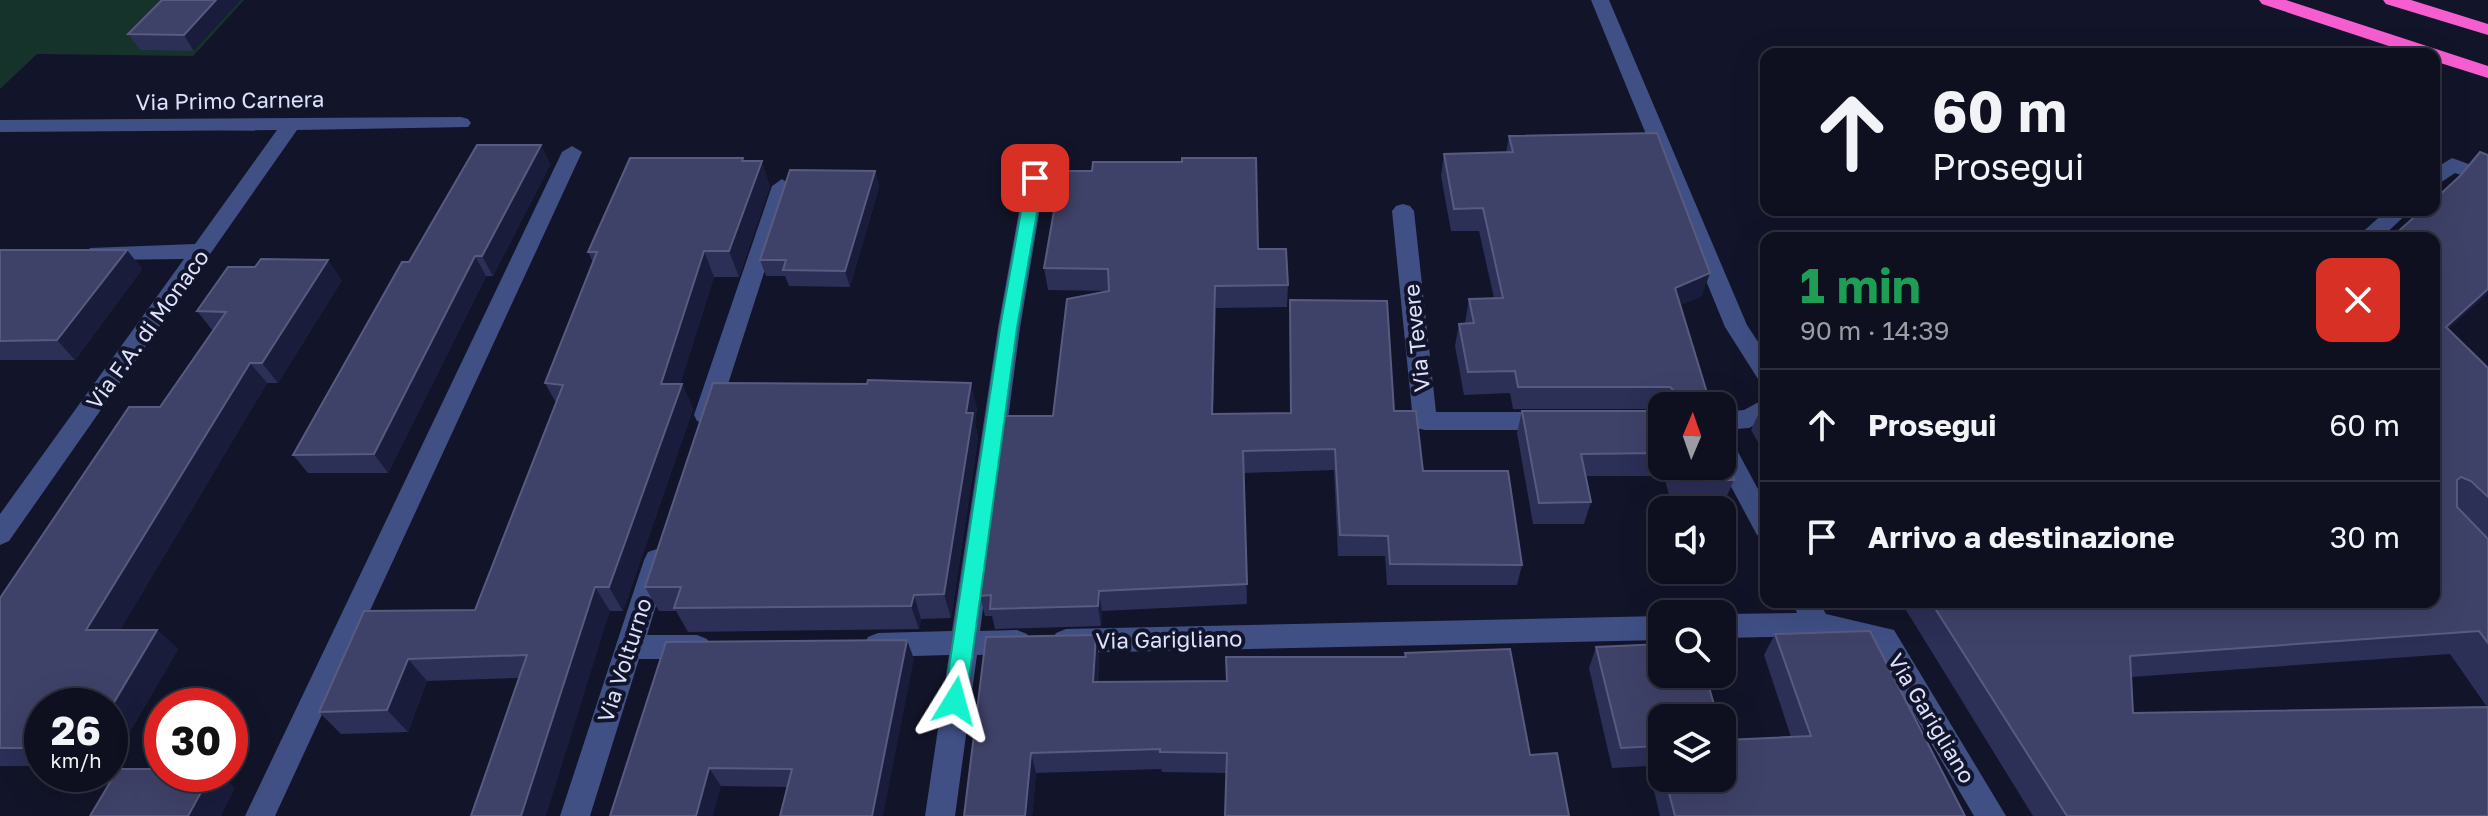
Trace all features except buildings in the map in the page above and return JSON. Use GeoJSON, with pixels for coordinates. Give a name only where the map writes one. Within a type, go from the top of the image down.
{"type":"FeatureCollection","features":[{"type":"Feature","properties":{"kind":"highway"},"geometry":{"type":"LineString","coordinates":[[2268,0],[2415,48]]}},
{"type":"Feature","properties":{"kind":"highway"},"geometry":{"type":"LineString","coordinates":[[2392,0],[2488,30]]}},
{"type":"Feature","properties":{"kind":"highway"},"geometry":{"type":"LineString","coordinates":[[2440,56],[2488,72]]}},
{"type":"Feature","properties":{"kind":"street"},"geometry":{"type":"LineString","coordinates":[[1600,0],[1736,327],[1760,364]]}},
{"type":"Feature","properties":{"kind":"street","name":"Via F.A. di Monaco"},"geometry":{"type":"LineString","coordinates":[[0,534],[292,123]]}},
{"type":"Feature","properties":{"kind":"street","name":"Via Primo Carnera"},"geometry":{"type":"LineString","coordinates":[[0,126],[461,123]]}},
{"type":"Feature","properties":{"kind":"street"},"geometry":{"type":"LineString","coordinates":[[260,816],[572,152]]}},
{"type":"Feature","properties":{"kind":"street"},"geometry":{"type":"LineString","coordinates":[[2440,175],[2452,165],[2488,178]]}},
{"type":"Feature","properties":{"kind":"street"},"geometry":{"type":"LineString","coordinates":[[940,816],[1009,328],[1035,178]]}},
{"type":"Feature","properties":{"kind":"street"},"geometry":{"type":"LineString","coordinates":[[698,439],[782,186]]}},
{"type":"Feature","properties":{"kind":"street","name":"Via Tevere"},"geometry":{"type":"LineString","coordinates":[[1403,211],[1425,421],[1567,421]]}},
{"type":"Feature","properties":{"kind":"street"},"geometry":{"type":"LineString","coordinates":[[2374,232],[2393,216]]}},
{"type":"Feature","properties":{"kind":"street"},"geometry":{"type":"LineString","coordinates":[[78,253],[203,251]]}},
{"type":"Feature","properties":{"kind":"street"},"geometry":{"type":"LineString","coordinates":[[1736,420],[1749,419],[1760,411]]}},
{"type":"Feature","properties":{"kind":"street"},"geometry":{"type":"LineString","coordinates":[[1736,472],[1760,517]]}},
{"type":"Feature","properties":{"kind":"street","name":"Via Volturno"},"geometry":{"type":"LineString","coordinates":[[575,816],[663,543]]}},
{"type":"Feature","properties":{"kind":"street","name":"Via Garigliano"},"geometry":{"type":"LineString","coordinates":[[1736,624],[1811,613],[1884,638],[1991,816]]}},
{"type":"Feature","properties":{"kind":"street","name":"Via Garigliano"},"geometry":{"type":"LineString","coordinates":[[851,645],[1648,628]]}},
{"type":"Feature","properties":{"kind":"street"},"geometry":{"type":"LineString","coordinates":[[628,647],[724,646]]}},
{"type":"Feature","properties":{"kind":"green space"},"geometry":{"type":"Polygon","coordinates":[[[0,0],[244,0],[193,56],[37,54],[0,89],[0,0]]]}},
{"type":"Feature","properties":{"kind":"route"},"geometry":{"type":"LineString","coordinates":[[955,701],[1009,328],[1035,178]]}}]}
